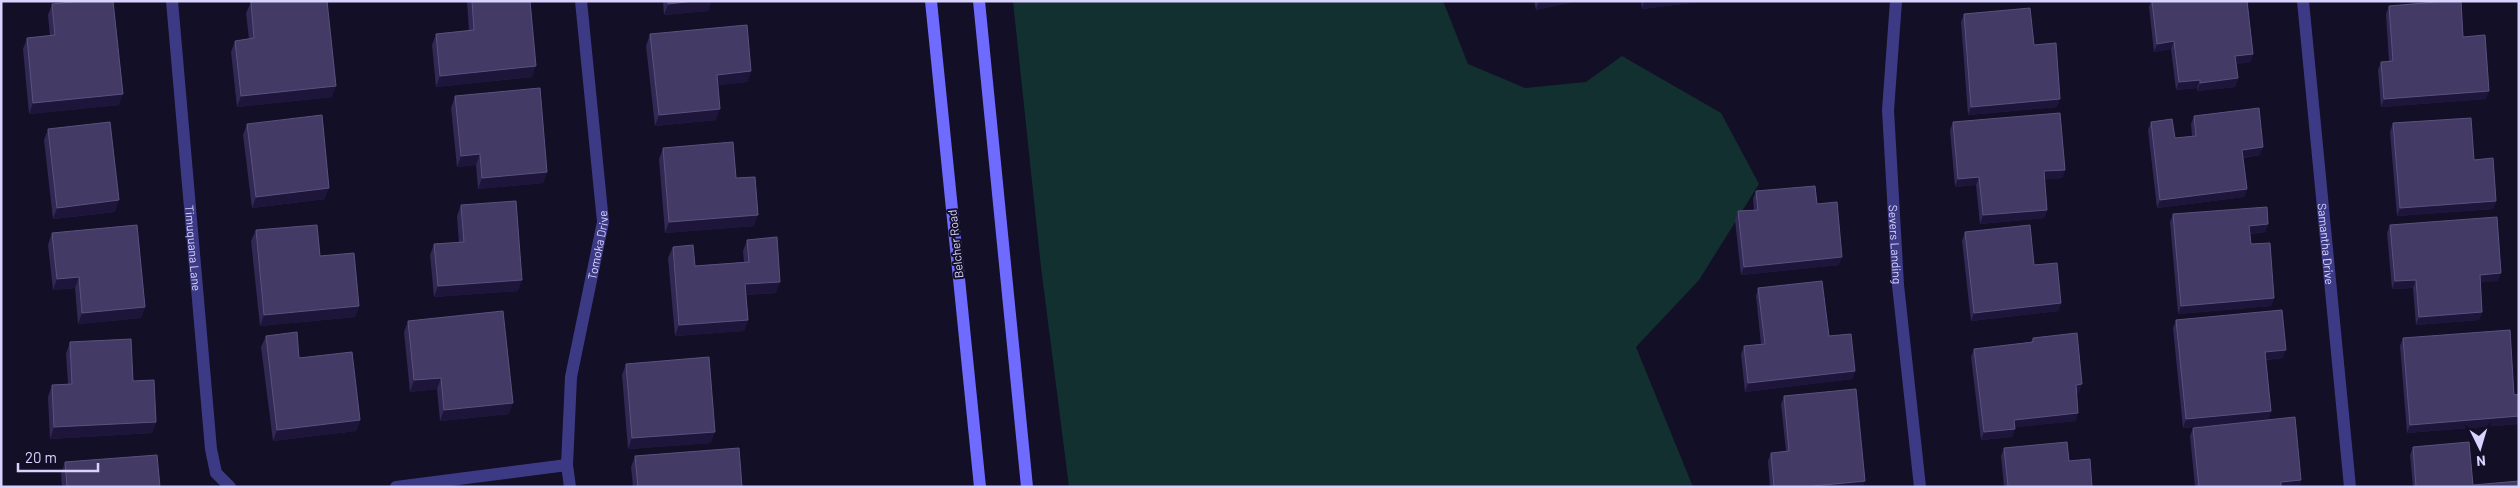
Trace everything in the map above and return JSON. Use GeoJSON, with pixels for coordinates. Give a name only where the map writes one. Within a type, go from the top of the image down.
{"type":"FeatureCollection","features":[{"type":"Feature","properties":{"kind":"main road","name":"Belcher Road"},"geometry":{"type":"LineString","coordinates":[[930,1],[980,487]]}},
{"type":"Feature","properties":{"kind":"main road"},"geometry":{"type":"LineString","coordinates":[[979,1],[1027,487]]}},
{"type":"Feature","properties":{"kind":"street","name":"Timuquana Lane"},"geometry":{"type":"LineString","coordinates":[[172,1],[211,449],[216,472],[230,487]]}},
{"type":"Feature","properties":{"kind":"street","name":"Tomoka Drive"},"geometry":{"type":"LineString","coordinates":[[570,487],[567,465],[571,377],[603,222],[581,1]]}},
{"type":"Feature","properties":{"kind":"street","name":"Severs Landing"},"geometry":{"type":"LineString","coordinates":[[1896,1],[1888,110],[1898,285],[1920,487]]}},
{"type":"Feature","properties":{"kind":"street","name":"Samantha Drive"},"geometry":{"type":"LineString","coordinates":[[2303,1],[2350,487]]}},
{"type":"Feature","properties":{"kind":"street"},"geometry":{"type":"LineString","coordinates":[[396,487],[567,465]]}},
{"type":"Feature","properties":{"kind":"green space"},"geometry":{"type":"Polygon","coordinates":[[[1013,1],[1443,1],[1468,64],[1525,88],[1586,82],[1622,56],[1721,113],[1759,184],[1699,280],[1636,347],[1693,487],[1069,487],[1041,267],[1013,1]]]}},
{"type":"Feature","properties":{"kind":"building"},"geometry":{"type":"Polygon","coordinates":[[[82,1],[113,1],[123,94],[33,103],[27,38],[55,35],[52,4],[82,1]]]}},
{"type":"Feature","properties":{"kind":"building"},"geometry":{"type":"Polygon","coordinates":[[[327,1],[336,86],[241,96],[235,41],[254,38],[251,2],[327,1]]]}},
{"type":"Feature","properties":{"kind":"building"},"geometry":{"type":"Polygon","coordinates":[[[472,1],[530,1],[536,66],[440,76],[436,34],[474,30],[472,1]]]}},
{"type":"Feature","properties":{"kind":"building"},"geometry":{"type":"Polygon","coordinates":[[[668,1],[694,1],[668,4],[668,1]]]}},
{"type":"Feature","properties":{"kind":"building"},"geometry":{"type":"Polygon","coordinates":[[[2152,1],[2247,1],[2253,54],[2235,56],[2238,78],[2200,83],[2200,80],[2179,82],[2174,41],[2157,44],[2152,1]]]}},
{"type":"Feature","properties":{"kind":"building"},"geometry":{"type":"Polygon","coordinates":[[[2461,1],[2463,37],[2485,35],[2489,91],[2384,99],[2381,62],[2393,61],[2389,6],[2461,1]]]}},
{"type":"Feature","properties":{"kind":"building"},"geometry":{"type":"Polygon","coordinates":[[[2030,8],[2034,45],[2056,43],[2060,99],[1971,107],[1964,14],[2030,8]]]}},
{"type":"Feature","properties":{"kind":"building"},"geometry":{"type":"Polygon","coordinates":[[[747,25],[751,71],[717,75],[720,109],[659,115],[650,34],[747,25]]]}},
{"type":"Feature","properties":{"kind":"building"},"geometry":{"type":"Polygon","coordinates":[[[540,88],[547,172],[482,178],[480,154],[461,156],[455,96],[540,88]]]}},
{"type":"Feature","properties":{"kind":"building"},"geometry":{"type":"Polygon","coordinates":[[[2259,108],[2263,147],[2242,150],[2247,189],[2160,200],[2151,122],[2172,119],[2175,138],[2196,136],[2194,116],[2259,108]]]}},
{"type":"Feature","properties":{"kind":"building"},"geometry":{"type":"Polygon","coordinates":[[[2060,113],[2065,170],[2044,171],[2047,210],[1983,215],[1979,177],[1958,179],[1953,122],[2060,113]]]}},
{"type":"Feature","properties":{"kind":"building"},"geometry":{"type":"Polygon","coordinates":[[[322,115],[329,188],[256,197],[247,124],[322,115]]]}},
{"type":"Feature","properties":{"kind":"building"},"geometry":{"type":"Polygon","coordinates":[[[2471,118],[2474,160],[2493,158],[2496,201],[2400,208],[2393,123],[2471,118]]]}},
{"type":"Feature","properties":{"kind":"building"},"geometry":{"type":"Polygon","coordinates":[[[110,122],[119,200],[57,208],[48,129],[110,122]]]}},
{"type":"Feature","properties":{"kind":"building"},"geometry":{"type":"Polygon","coordinates":[[[733,142],[736,178],[755,177],[758,215],[669,222],[663,148],[733,142]]]}},
{"type":"Feature","properties":{"kind":"building"},"geometry":{"type":"Polygon","coordinates":[[[1815,186],[1817,204],[1837,202],[1842,257],[1744,267],[1738,211],[1758,210],[1756,191],[1815,186]]]}},
{"type":"Feature","properties":{"kind":"building"},"geometry":{"type":"Polygon","coordinates":[[[516,201],[522,280],[438,286],[434,244],[464,242],[461,205],[516,201]]]}},
{"type":"Feature","properties":{"kind":"building"},"geometry":{"type":"Polygon","coordinates":[[[2267,207],[2268,224],[2249,226],[2251,244],[2270,243],[2274,298],[2181,306],[2173,214],[2267,207]]]}},
{"type":"Feature","properties":{"kind":"building"},"geometry":{"type":"Polygon","coordinates":[[[2497,217],[2501,273],[2480,275],[2482,312],[2419,317],[2416,280],[2395,281],[2390,225],[2497,217]]]}},
{"type":"Feature","properties":{"kind":"building"},"geometry":{"type":"Polygon","coordinates":[[[137,225],[145,307],[82,313],[79,277],[57,279],[52,233],[137,225]]]}},
{"type":"Feature","properties":{"kind":"building"},"geometry":{"type":"Polygon","coordinates":[[[317,225],[320,256],[354,253],[359,306],[264,315],[256,230],[317,225]]]}},
{"type":"Feature","properties":{"kind":"building"},"geometry":{"type":"Polygon","coordinates":[[[2030,225],[2034,265],[2057,263],[2061,303],[1974,313],[1965,232],[2030,225]]]}},
{"type":"Feature","properties":{"kind":"building"},"geometry":{"type":"Polygon","coordinates":[[[777,237],[780,282],[745,284],[748,320],[679,325],[673,247],[693,245],[695,266],[749,262],[747,240],[777,237]]]}},
{"type":"Feature","properties":{"kind":"building"},"geometry":{"type":"Polygon","coordinates":[[[1822,281],[1829,336],[1851,334],[1855,371],[1748,383],[1744,346],[1765,344],[1758,288],[1822,281]]]}},
{"type":"Feature","properties":{"kind":"building"},"geometry":{"type":"Polygon","coordinates":[[[2282,310],[2286,350],[2265,352],[2271,411],[2186,419],[2176,320],[2282,310]]]}},
{"type":"Feature","properties":{"kind":"building"},"geometry":{"type":"Polygon","coordinates":[[[503,311],[513,403],[444,410],[441,378],[414,380],[408,321],[503,311]]]}},
{"type":"Feature","properties":{"kind":"building"},"geometry":{"type":"Polygon","coordinates":[[[2510,330],[2514,395],[2519,394],[2519,416],[2410,425],[2403,338],[2510,330]]]}},
{"type":"Feature","properties":{"kind":"building"},"geometry":{"type":"Polygon","coordinates":[[[297,332],[299,358],[352,352],[360,420],[277,430],[266,336],[297,332]]]}},
{"type":"Feature","properties":{"kind":"building"},"geometry":{"type":"Polygon","coordinates":[[[2077,333],[2082,384],[2076,385],[2078,413],[2014,420],[2015,429],[1984,432],[1974,349],[2033,342],[2033,338],[2077,333]]]}},
{"type":"Feature","properties":{"kind":"building"},"geometry":{"type":"Polygon","coordinates":[[[131,339],[133,381],[154,380],[156,422],[54,427],[52,385],[72,384],[70,342],[131,339]]]}},
{"type":"Feature","properties":{"kind":"building"},"geometry":{"type":"Polygon","coordinates":[[[709,357],[715,432],[632,438],[626,364],[709,357]]]}},
{"type":"Feature","properties":{"kind":"building"},"geometry":{"type":"Polygon","coordinates":[[[1856,389],[1865,481],[1803,487],[1774,487],[1771,453],[1789,451],[1784,396],[1856,389]]]}},
{"type":"Feature","properties":{"kind":"building"},"geometry":{"type":"Polygon","coordinates":[[[2295,417],[2301,480],[2281,482],[2281,487],[2199,487],[2193,428],[2295,417]]]}},
{"type":"Feature","properties":{"kind":"building"},"geometry":{"type":"Polygon","coordinates":[[[2067,442],[2069,461],[2090,459],[2092,487],[2005,487],[2008,486],[2004,448],[2067,442]]]}},
{"type":"Feature","properties":{"kind":"building"},"geometry":{"type":"Polygon","coordinates":[[[2469,442],[2473,485],[2519,481],[2519,487],[2416,487],[2413,447],[2469,442]]]}},
{"type":"Feature","properties":{"kind":"building"},"geometry":{"type":"Polygon","coordinates":[[[739,448],[742,487],[638,487],[635,456],[739,448]]]}},
{"type":"Feature","properties":{"kind":"building"},"geometry":{"type":"Polygon","coordinates":[[[157,455],[160,487],[67,487],[65,462],[157,455]]]}}]}
